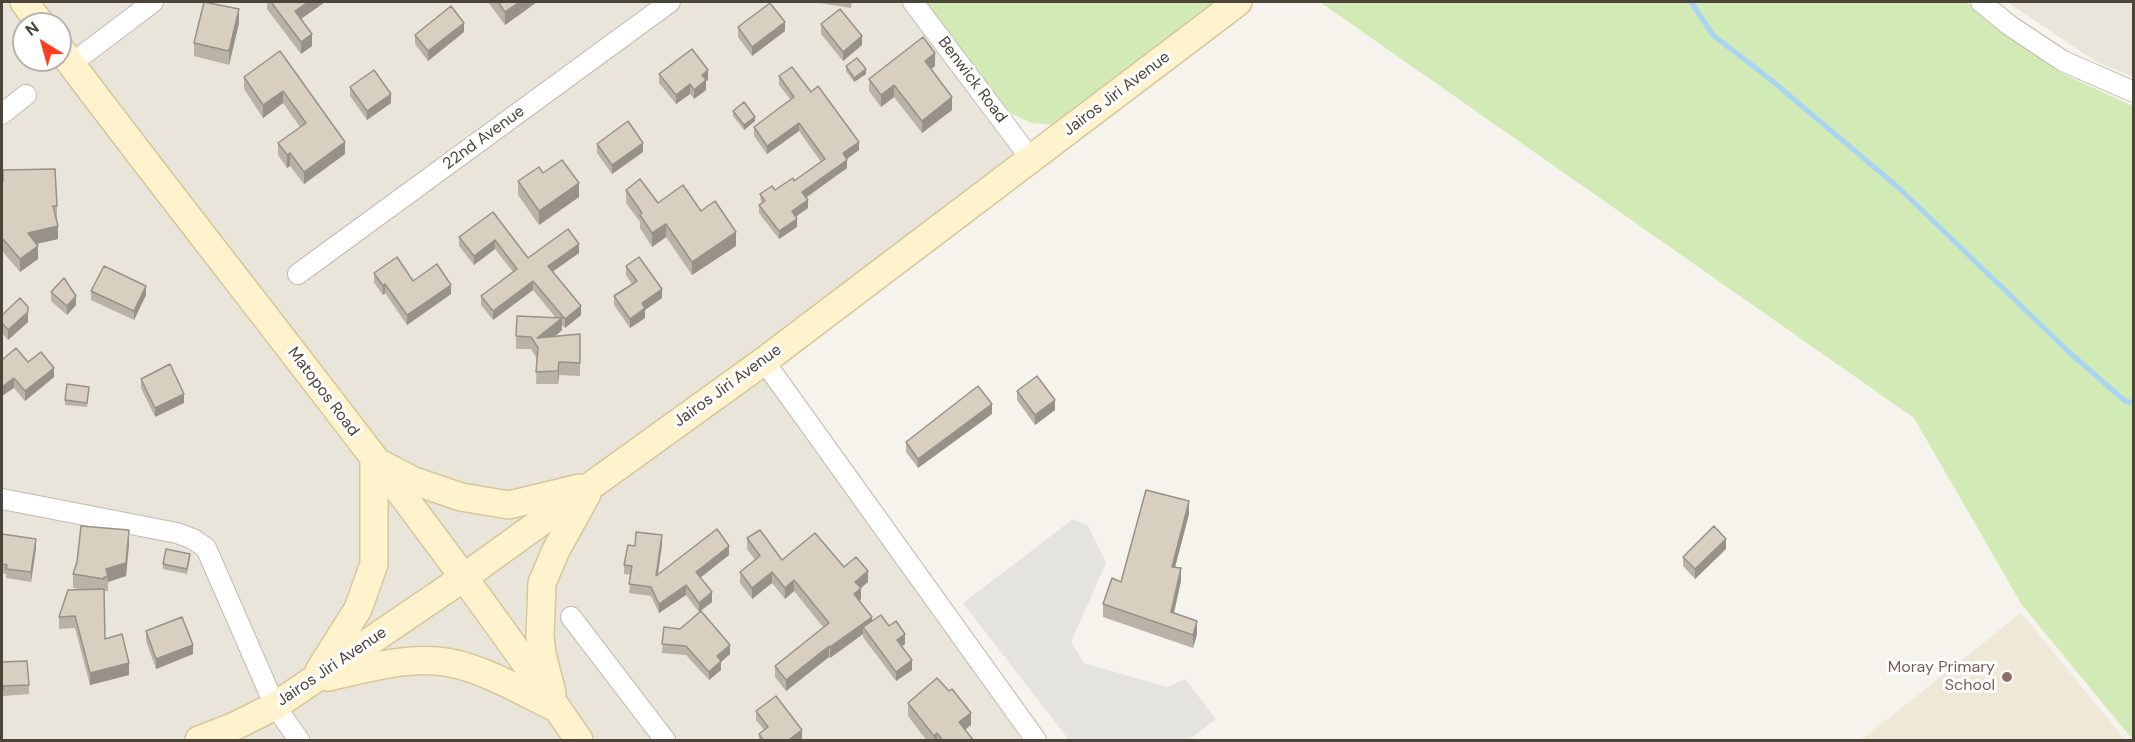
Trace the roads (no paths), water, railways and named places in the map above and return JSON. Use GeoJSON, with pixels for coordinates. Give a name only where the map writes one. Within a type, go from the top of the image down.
{"type":"FeatureCollection","features":[{"type":"Feature","properties":{"kind":"main road","name":"Jairos Jiri Avenue"},"geometry":{"type":"LineString","coordinates":[[199,741],[236,726],[275,706],[463,578],[764,361],[1238,2]]}},
{"type":"Feature","properties":{"kind":"main road","name":"Matopos Road"},"geometry":{"type":"LineString","coordinates":[[72,65],[463,578],[579,741]]}},
{"type":"Feature","properties":{"kind":"main road"},"geometry":{"type":"LineString","coordinates":[[314,680],[358,609],[374,564],[374,461],[414,481],[461,497],[508,505],[592,486]]}},
{"type":"Feature","properties":{"kind":"main road"},"geometry":{"type":"LineString","coordinates":[[556,707],[542,654],[540,636],[542,583],[560,542],[592,486]]}},
{"type":"Feature","properties":{"kind":"main road"},"geometry":{"type":"LineString","coordinates":[[314,680],[392,663],[437,661],[459,665],[481,673],[556,707]]}},
{"type":"Feature","properties":{"kind":"street"},"geometry":{"type":"LineString","coordinates":[[72,53],[153,2]]}},
{"type":"Feature","properties":{"kind":"street","name":"22nd Avenue"},"geometry":{"type":"LineString","coordinates":[[298,274],[670,2]]}},
{"type":"Feature","properties":{"kind":"street","name":"Benwick Road"},"geometry":{"type":"LineString","coordinates":[[913,2],[1031,159]]}},
{"type":"Feature","properties":{"kind":"street"},"geometry":{"type":"LineString","coordinates":[[1981,2],[2009,26],[2063,61],[2133,92]]}},
{"type":"Feature","properties":{"kind":"street"},"geometry":{"type":"LineString","coordinates":[[2,114],[26,95]]}},
{"type":"Feature","properties":{"kind":"street"},"geometry":{"type":"LineString","coordinates":[[764,361],[1036,741]]}},
{"type":"Feature","properties":{"kind":"street"},"geometry":{"type":"LineString","coordinates":[[2,500],[177,533],[193,539],[206,548],[275,706],[299,741]]}},
{"type":"Feature","properties":{"kind":"street"},"geometry":{"type":"LineString","coordinates":[[571,617],[665,741]]}},
{"type":"Feature","properties":{"kind":"waterway"},"geometry":{"type":"LineString","coordinates":[[1691,2],[1713,35],[1771,80],[1900,189],[2070,353],[2125,401],[2134,403]]}},
{"type":"Feature","properties":{"kind":"place","name":"Moray Primary School"},"geometry":{"type":"Point","coordinates":[2007,677]}}]}
